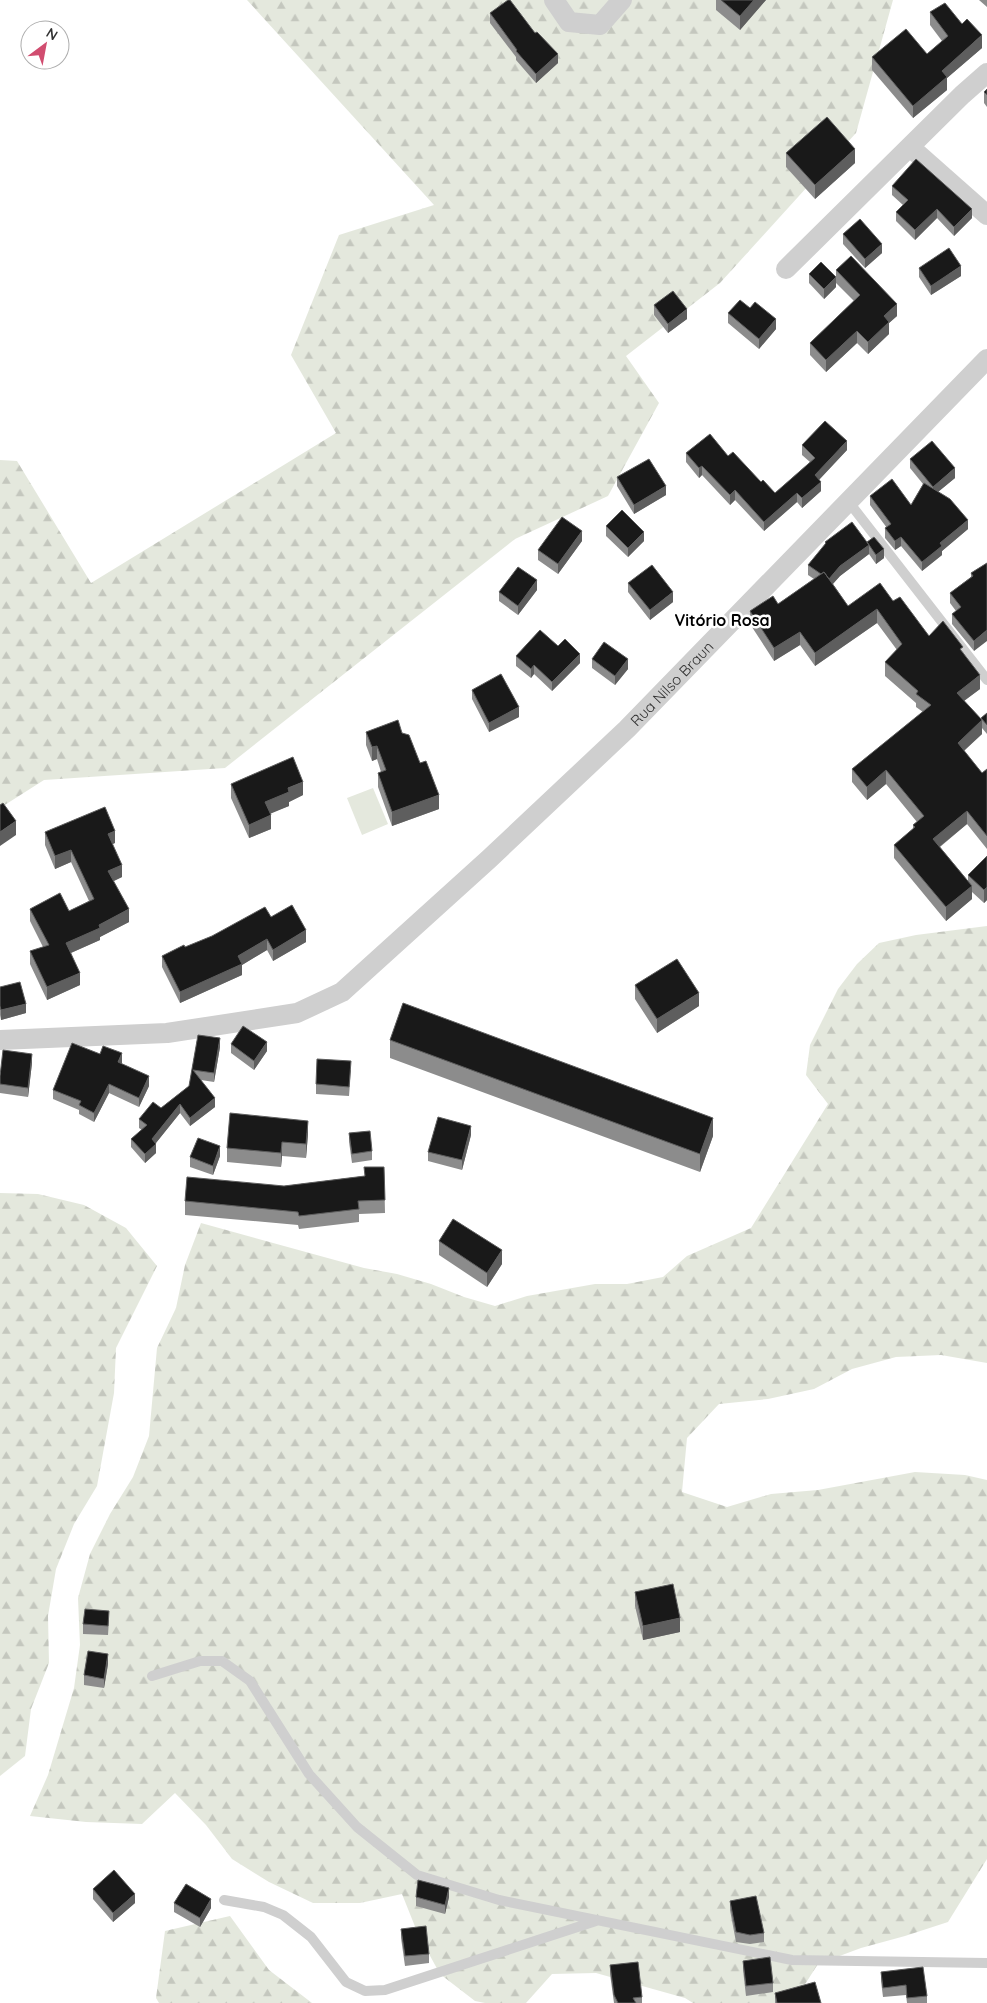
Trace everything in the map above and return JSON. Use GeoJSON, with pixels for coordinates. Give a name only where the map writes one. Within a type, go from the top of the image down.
{"type":"FeatureCollection","features":[{"type":"Feature","properties":{"kind":"street"},"geometry":{"type":"LineString","coordinates":[[554,0],[569,22],[600,25],[622,0]]}},
{"type":"Feature","properties":{"kind":"street"},"geometry":{"type":"LineString","coordinates":[[786,268],[987,73]]}},
{"type":"Feature","properties":{"kind":"street"},"geometry":{"type":"LineString","coordinates":[[910,146],[987,215]]}},
{"type":"Feature","properties":{"kind":"street","name":"Rua Nilso Braun"},"geometry":{"type":"LineString","coordinates":[[0,1040],[168,1033],[297,1013],[342,992],[489,859],[627,729],[987,359]]}},
{"type":"Feature","properties":{"kind":"lane"},"geometry":{"type":"LineString","coordinates":[[848,501],[987,680]]}},
{"type":"Feature","properties":{"kind":"lane"},"geometry":{"type":"LineString","coordinates":[[152,1676],[200,1660],[222,1661],[250,1681],[309,1774],[357,1827],[417,1875],[499,1900],[792,1960],[987,1963]]}},
{"type":"Feature","properties":{"kind":"lane"},"geometry":{"type":"LineString","coordinates":[[224,1900],[264,1907],[283,1915],[312,1937],[346,1982],[365,1990],[385,1990],[598,1921]]}},
{"type":"Feature","properties":{"kind":"green space"},"geometry":{"type":"Polygon","coordinates":[[[247,0],[893,0],[856,133],[720,283],[626,356],[659,403],[608,496],[515,539],[225,768],[44,780],[0,808],[0,460],[17,461],[91,583],[336,433],[291,355],[339,235],[434,205],[247,0]]]}},
{"type":"Feature","properties":{"kind":"green space"},"geometry":{"type":"Polygon","coordinates":[[[373,788],[388,824],[362,835],[347,798],[373,788]]]}},
{"type":"Feature","properties":{"kind":"green space"},"geometry":{"type":"Polygon","coordinates":[[[987,926],[987,1363],[941,1355],[896,1357],[852,1369],[814,1389],[768,1399],[719,1404],[687,1438],[682,1492],[727,1507],[771,1494],[818,1490],[915,1472],[965,1475],[987,1480],[987,1859],[948,1922],[861,1948],[818,1964],[793,2003],[693,2003],[685,1998],[596,1973],[552,1974],[526,2003],[485,2003],[475,2001],[440,1974],[418,1934],[402,1894],[360,1903],[313,1903],[269,1882],[232,1859],[206,1825],[175,1793],[142,1824],[86,1822],[30,1816],[48,1775],[74,1688],[80,1645],[78,1598],[90,1554],[110,1514],[133,1477],[149,1436],[157,1348],[176,1308],[185,1265],[201,1223],[364,1268],[397,1274],[495,1306],[527,1296],[595,1284],[627,1284],[663,1277],[687,1256],[751,1228],[828,1104],[806,1075],[810,1045],[838,989],[857,964],[879,943],[916,935],[987,926]]]}},
{"type":"Feature","properties":{"kind":"green space"},"geometry":{"type":"Polygon","coordinates":[[[0,1193],[38,1194],[84,1205],[126,1228],[157,1266],[116,1348],[114,1393],[97,1486],[74,1524],[56,1569],[48,1616],[49,1663],[31,1709],[25,1756],[0,1776],[0,1193]]]}},
{"type":"Feature","properties":{"kind":"green space"},"geometry":{"type":"Polygon","coordinates":[[[230,1916],[269,1970],[312,2003],[159,2003],[156,1998],[165,1931],[230,1916]]]}},
{"type":"Feature","properties":{"kind":"building"},"geometry":{"type":"Polygon","coordinates":[[[510,0],[535,33],[537,32],[558,54],[536,74],[516,51],[490,13],[510,0]]]}},
{"type":"Feature","properties":{"kind":"building"},"geometry":{"type":"Polygon","coordinates":[[[721,0],[754,0],[740,16],[721,0]]]}},
{"type":"Feature","properties":{"kind":"building"},"geometry":{"type":"Polygon","coordinates":[[[945,3],[962,24],[967,19],[982,35],[942,71],[947,77],[913,106],[872,57],[906,29],[927,54],[948,36],[930,12],[945,3]]]}},
{"type":"Feature","properties":{"kind":"building"},"geometry":{"type":"Polygon","coordinates":[[[827,117],[855,149],[815,185],[786,153],[827,117]]]}},
{"type":"Feature","properties":{"kind":"building"},"geometry":{"type":"Polygon","coordinates":[[[916,159],[972,209],[954,227],[937,209],[915,230],[896,212],[908,200],[892,186],[916,159]]]}},
{"type":"Feature","properties":{"kind":"building"},"geometry":{"type":"Polygon","coordinates":[[[860,219],[882,244],[865,259],[843,234],[860,219]]]}},
{"type":"Feature","properties":{"kind":"building"},"geometry":{"type":"Polygon","coordinates":[[[949,248],[961,266],[931,286],[919,268],[949,248]]]}},
{"type":"Feature","properties":{"kind":"building"},"geometry":{"type":"Polygon","coordinates":[[[851,256],[897,304],[884,316],[889,322],[868,342],[857,331],[826,360],[810,343],[860,295],[836,270],[851,256]]]}},
{"type":"Feature","properties":{"kind":"building"},"geometry":{"type":"Polygon","coordinates":[[[821,262],[836,277],[824,289],[809,274],[821,262]]]}},
{"type":"Feature","properties":{"kind":"building"},"geometry":{"type":"Polygon","coordinates":[[[673,291],[687,309],[668,324],[654,305],[673,291]]]}},
{"type":"Feature","properties":{"kind":"building"},"geometry":{"type":"Polygon","coordinates":[[[740,300],[750,308],[755,302],[776,319],[759,339],[728,313],[740,300]]]}},
{"type":"Feature","properties":{"kind":"building"},"geometry":{"type":"Polygon","coordinates":[[[825,421],[847,441],[815,475],[821,482],[802,498],[797,493],[764,522],[735,490],[730,495],[702,466],[699,468],[686,453],[710,434],[728,456],[733,452],[761,482],[763,480],[775,493],[815,458],[802,445],[825,421]]]}},
{"type":"Feature","properties":{"kind":"building"},"geometry":{"type":"Polygon","coordinates":[[[932,441],[955,468],[933,487],[910,459],[932,441]]]}},
{"type":"Feature","properties":{"kind":"building"},"geometry":{"type":"Polygon","coordinates":[[[649,459],[666,486],[634,505],[617,477],[649,459]]]}},
{"type":"Feature","properties":{"kind":"building"},"geometry":{"type":"Polygon","coordinates":[[[892,479],[911,505],[924,483],[950,499],[968,520],[940,543],[942,546],[922,562],[901,537],[895,541],[885,528],[891,524],[870,496],[892,479]]]}},
{"type":"Feature","properties":{"kind":"building"},"geometry":{"type":"Polygon","coordinates":[[[622,510],[644,532],[628,548],[606,526],[622,510]]]}},
{"type":"Feature","properties":{"kind":"building"},"geometry":{"type":"Polygon","coordinates":[[[562,517],[582,531],[558,564],[538,550],[562,517]]]}},
{"type":"Feature","properties":{"kind":"building"},"geometry":{"type":"Polygon","coordinates":[[[852,522],[869,545],[840,566],[829,579],[824,572],[821,574],[808,565],[825,542],[852,522]]]}},
{"type":"Feature","properties":{"kind":"building"},"geometry":{"type":"Polygon","coordinates":[[[874,537],[884,549],[876,555],[867,542],[874,537]]]}},
{"type":"Feature","properties":{"kind":"building"},"geometry":{"type":"Polygon","coordinates":[[[987,563],[987,630],[974,641],[952,614],[961,607],[950,593],[973,576],[971,573],[987,563]]]}},
{"type":"Feature","properties":{"kind":"building"},"geometry":{"type":"Polygon","coordinates":[[[652,565],[673,592],[650,610],[628,583],[652,565]]]}},
{"type":"Feature","properties":{"kind":"building"},"geometry":{"type":"Polygon","coordinates":[[[518,567],[537,580],[518,606],[499,592],[518,567]]]}},
{"type":"Feature","properties":{"kind":"building"},"geometry":{"type":"Polygon","coordinates":[[[824,572],[848,606],[880,583],[893,601],[900,597],[929,636],[943,621],[963,647],[960,649],[980,675],[957,693],[982,720],[958,743],[982,773],[987,769],[987,836],[967,811],[933,839],[972,886],[946,907],[894,845],[915,827],[913,825],[924,816],[886,770],[867,787],[852,769],[931,705],[916,694],[918,691],[885,662],[902,644],[877,609],[815,653],[800,632],[774,648],[750,611],[773,596],[778,604],[824,572]]]}},
{"type":"Feature","properties":{"kind":"building"},"geometry":{"type":"Polygon","coordinates":[[[540,630],[558,646],[565,639],[580,654],[552,682],[534,665],[531,669],[516,656],[540,630]]]}},
{"type":"Feature","properties":{"kind":"building"},"geometry":{"type":"Polygon","coordinates":[[[604,642],[628,659],[615,676],[592,659],[604,642]]]}},
{"type":"Feature","properties":{"kind":"building"},"geometry":{"type":"Polygon","coordinates":[[[501,674],[519,707],[489,723],[472,690],[501,674]]]}},
{"type":"Feature","properties":{"kind":"building"},"geometry":{"type":"Polygon","coordinates":[[[987,713],[987,725],[981,718],[987,713]]]}},
{"type":"Feature","properties":{"kind":"building"},"geometry":{"type":"Polygon","coordinates":[[[398,720],[402,733],[409,735],[420,763],[426,761],[439,795],[392,812],[378,773],[386,770],[377,746],[372,747],[366,732],[398,720]]]}},
{"type":"Feature","properties":{"kind":"building"},"geometry":{"type":"Polygon","coordinates":[[[293,757],[303,782],[288,788],[289,792],[265,802],[271,815],[249,825],[231,784],[293,757]]]}},
{"type":"Feature","properties":{"kind":"building"},"geometry":{"type":"Polygon","coordinates":[[[3,803],[16,821],[0,832],[0,805],[3,803]]]}},
{"type":"Feature","properties":{"kind":"building"},"geometry":{"type":"Polygon","coordinates":[[[105,807],[115,831],[108,834],[122,865],[108,871],[129,909],[99,925],[100,928],[66,943],[80,973],[47,987],[30,951],[49,945],[30,909],[60,893],[69,911],[94,899],[71,850],[55,856],[45,832],[105,807]]]}},
{"type":"Feature","properties":{"kind":"building"},"geometry":{"type":"Polygon","coordinates":[[[987,856],[987,887],[984,890],[968,875],[987,856]]]}},
{"type":"Feature","properties":{"kind":"building"},"geometry":{"type":"Polygon","coordinates":[[[292,905],[306,930],[273,950],[267,939],[238,956],[242,964],[180,992],[162,956],[184,945],[185,947],[212,936],[265,907],[271,917],[292,905]]]}},
{"type":"Feature","properties":{"kind":"building"},"geometry":{"type":"Polygon","coordinates":[[[677,959],[699,993],[657,1019],[635,985],[677,959]]]}},
{"type":"Feature","properties":{"kind":"building"},"geometry":{"type":"Polygon","coordinates":[[[20,982],[26,1004],[1,1010],[0,987],[20,982]]]}},
{"type":"Feature","properties":{"kind":"building"},"geometry":{"type":"Polygon","coordinates":[[[403,1003],[713,1118],[700,1154],[390,1040],[403,1003]]]}},
{"type":"Feature","properties":{"kind":"building"},"geometry":{"type":"Polygon","coordinates":[[[243,1026],[267,1042],[254,1061],[231,1044],[243,1026]]]}},
{"type":"Feature","properties":{"kind":"building"},"geometry":{"type":"Polygon","coordinates":[[[198,1035],[220,1038],[214,1073],[193,1070],[215,1098],[190,1118],[180,1104],[152,1139],[156,1144],[145,1154],[131,1139],[147,1125],[139,1119],[153,1102],[161,1108],[189,1086],[198,1035]]]}},
{"type":"Feature","properties":{"kind":"building"},"geometry":{"type":"Polygon","coordinates":[[[72,1043],[100,1054],[103,1046],[122,1053],[118,1062],[149,1076],[139,1098],[109,1084],[94,1113],[79,1105],[81,1101],[53,1090],[72,1043]]]}},
{"type":"Feature","properties":{"kind":"building"},"geometry":{"type":"Polygon","coordinates":[[[3,1050],[32,1054],[28,1088],[0,1084],[3,1050]]]}},
{"type":"Feature","properties":{"kind":"building"},"geometry":{"type":"Polygon","coordinates":[[[317,1059],[351,1061],[349,1087],[316,1084],[317,1059]]]}},
{"type":"Feature","properties":{"kind":"building"},"geometry":{"type":"Polygon","coordinates":[[[230,1113],[308,1121],[306,1144],[282,1142],[281,1153],[227,1148],[230,1113]]]}},
{"type":"Feature","properties":{"kind":"building"},"geometry":{"type":"Polygon","coordinates":[[[438,1117],[471,1126],[462,1160],[428,1152],[438,1117]]]}},
{"type":"Feature","properties":{"kind":"building"},"geometry":{"type":"Polygon","coordinates":[[[370,1131],[372,1151],[352,1154],[349,1133],[370,1131]]]}},
{"type":"Feature","properties":{"kind":"building"},"geometry":{"type":"Polygon","coordinates":[[[198,1138],[220,1146],[213,1166],[190,1157],[198,1138]]]}},
{"type":"Feature","properties":{"kind":"building"},"geometry":{"type":"Polygon","coordinates":[[[364,1167],[384,1167],[385,1200],[358,1201],[359,1209],[299,1216],[298,1212],[185,1201],[187,1177],[284,1186],[365,1176],[364,1167]]]}},
{"type":"Feature","properties":{"kind":"building"},"geometry":{"type":"Polygon","coordinates":[[[453,1219],[502,1250],[487,1273],[439,1241],[453,1219]]]}},
{"type":"Feature","properties":{"kind":"building"},"geometry":{"type":"Polygon","coordinates":[[[673,1584],[680,1618],[643,1626],[635,1592],[673,1584]]]}},
{"type":"Feature","properties":{"kind":"building"},"geometry":{"type":"Polygon","coordinates":[[[85,1609],[109,1611],[108,1626],[83,1624],[85,1609]]]}},
{"type":"Feature","properties":{"kind":"building"},"geometry":{"type":"Polygon","coordinates":[[[88,1651],[108,1654],[104,1679],[84,1675],[88,1651]]]}},
{"type":"Feature","properties":{"kind":"building"},"geometry":{"type":"Polygon","coordinates":[[[114,1870],[135,1894],[113,1913],[93,1889],[114,1870]]]}},
{"type":"Feature","properties":{"kind":"building"},"geometry":{"type":"Polygon","coordinates":[[[418,1880],[449,1888],[445,1905],[416,1897],[418,1880]]]}},
{"type":"Feature","properties":{"kind":"building"},"geometry":{"type":"Polygon","coordinates":[[[186,1884],[211,1899],[200,1918],[174,1903],[186,1884]]]}},
{"type":"Feature","properties":{"kind":"building"},"geometry":{"type":"Polygon","coordinates":[[[756,1896],[764,1933],[750,1935],[736,1932],[730,1901],[756,1896]]]}},
{"type":"Feature","properties":{"kind":"building"},"geometry":{"type":"Polygon","coordinates":[[[426,1926],[429,1954],[405,1956],[401,1929],[426,1926]]]}},
{"type":"Feature","properties":{"kind":"building"},"geometry":{"type":"Polygon","coordinates":[[[770,1957],[773,1983],[746,1986],[743,1961],[770,1957]]]}},
{"type":"Feature","properties":{"kind":"building"},"geometry":{"type":"Polygon","coordinates":[[[638,1962],[642,1997],[633,1998],[636,2003],[618,2003],[614,1995],[610,1965],[638,1962]]]}},
{"type":"Feature","properties":{"kind":"building"},"geometry":{"type":"Polygon","coordinates":[[[923,1967],[927,1996],[907,1998],[906,1985],[883,1988],[881,1972],[923,1967]]]}},
{"type":"Feature","properties":{"kind":"building"},"geometry":{"type":"Polygon","coordinates":[[[815,1982],[821,2003],[777,2003],[775,1993],[815,1982]]]}},
{"type":"Feature","properties":{"kind":"district","name":"Vitório Rosa"},"geometry":{"type":"Point","coordinates":[722,620]}}]}
